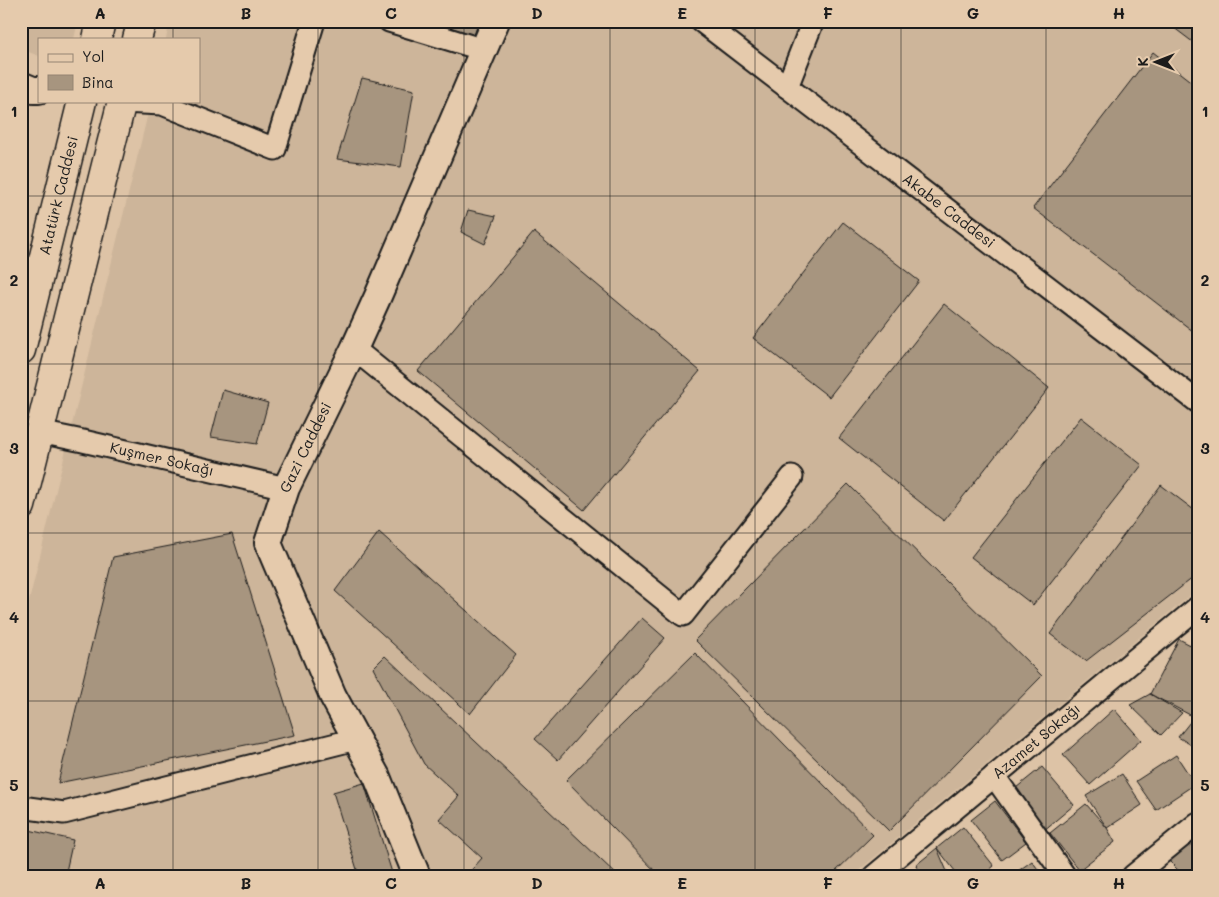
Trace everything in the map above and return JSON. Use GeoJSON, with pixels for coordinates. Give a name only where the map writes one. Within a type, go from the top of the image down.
{"type":"FeatureCollection","features":[{"type":"Feature","properties":{"kind":"main road"},"geometry":{"type":"LineString","coordinates":[[97,38],[101,21]]}},
{"type":"Feature","properties":{"kind":"main road"},"geometry":{"type":"LineString","coordinates":[[138,38],[142,21]]}},
{"type":"Feature","properties":{"kind":"main road","name":"Atatürk Caddesi"},"geometry":{"type":"LineString","coordinates":[[21,350],[82,102]]}},
{"type":"Feature","properties":{"kind":"main road"},"geometry":{"type":"LineString","coordinates":[[21,506],[119,102]]}},
{"type":"Feature","properties":{"kind":"street"},"geometry":{"type":"LineString","coordinates":[[119,102],[162,104],[275,149],[314,21]]}},
{"type":"Feature","properties":{"kind":"street"},"geometry":{"type":"LineString","coordinates":[[389,21],[484,50]]}},
{"type":"Feature","properties":{"kind":"street","name":"Gazi Caddesi"},"geometry":{"type":"LineString","coordinates":[[417,876],[377,777],[333,696],[268,544],[286,488],[354,349],[496,21]]}},
{"type":"Feature","properties":{"kind":"street","name":"Akabe Caddesi"},"geometry":{"type":"LineString","coordinates":[[701,21],[1198,402]]}},
{"type":"Feature","properties":{"kind":"street"},"geometry":{"type":"LineString","coordinates":[[787,87],[813,21]]}},
{"type":"Feature","properties":{"kind":"street"},"geometry":{"type":"LineString","coordinates":[[21,85],[38,90]]}},
{"type":"Feature","properties":{"kind":"street"},"geometry":{"type":"LineString","coordinates":[[354,349],[683,615],[792,477]]}},
{"type":"Feature","properties":{"kind":"street","name":"Kuşmer Sokağı"},"geometry":{"type":"LineString","coordinates":[[39,432],[286,488]]}},
{"type":"Feature","properties":{"kind":"street","name":"Azamet Sokağı"},"geometry":{"type":"LineString","coordinates":[[874,876],[1198,606]]}},
{"type":"Feature","properties":{"kind":"street"},"geometry":{"type":"LineString","coordinates":[[21,807],[64,813],[356,739]]}},
{"type":"Feature","properties":{"kind":"street"},"geometry":{"type":"LineString","coordinates":[[994,776],[1065,876]]}},
{"type":"Feature","properties":{"kind":"street"},"geometry":{"type":"LineString","coordinates":[[1134,876],[1198,823]]}},
{"type":"Feature","properties":{"kind":"shaded area"},"geometry":{"type":"Polygon","coordinates":[[[21,21],[78,21],[74,38],[38,38],[38,56],[21,49],[21,21]]]}},
{"type":"Feature","properties":{"kind":"shaded area"},"geometry":{"type":"Polygon","coordinates":[[[170,21],[1198,21],[1198,589],[852,876],[21,876],[21,634],[151,102],[200,102],[200,38],[166,38],[170,21]]]}},
{"type":"Feature","properties":{"kind":"building"},"geometry":{"type":"Polygon","coordinates":[[[431,21],[479,21],[474,35],[431,21]]]}},
{"type":"Feature","properties":{"kind":"building"},"geometry":{"type":"Polygon","coordinates":[[[1165,21],[1198,21],[1198,46],[1165,21]]]}},
{"type":"Feature","properties":{"kind":"building"},"geometry":{"type":"Polygon","coordinates":[[[1153,52],[1198,87],[1198,335],[1033,208],[1153,52]]]}},
{"type":"Feature","properties":{"kind":"building"},"geometry":{"type":"Polygon","coordinates":[[[362,78],[414,90],[401,167],[337,159],[362,78]]]}},
{"type":"Feature","properties":{"kind":"building"},"geometry":{"type":"Polygon","coordinates":[[[468,210],[496,216],[485,244],[461,232],[468,210]]]}},
{"type":"Feature","properties":{"kind":"building"},"geometry":{"type":"Polygon","coordinates":[[[843,222],[919,281],[829,397],[753,338],[843,222]]]}},
{"type":"Feature","properties":{"kind":"building"},"geometry":{"type":"Polygon","coordinates":[[[534,232],[700,371],[584,510],[418,371],[534,232]]]}},
{"type":"Feature","properties":{"kind":"building"},"geometry":{"type":"Polygon","coordinates":[[[944,304],[1049,388],[944,521],[839,438],[944,304]]]}},
{"type":"Feature","properties":{"kind":"building"},"geometry":{"type":"Polygon","coordinates":[[[223,390],[268,403],[257,444],[211,437],[223,390]]]}},
{"type":"Feature","properties":{"kind":"building"},"geometry":{"type":"Polygon","coordinates":[[[1081,417],[1142,465],[1033,605],[971,557],[1081,417]]]}},
{"type":"Feature","properties":{"kind":"building"},"geometry":{"type":"Polygon","coordinates":[[[848,484],[1042,676],[889,831],[695,640],[848,484]]]}},
{"type":"Feature","properties":{"kind":"building"},"geometry":{"type":"Polygon","coordinates":[[[1161,485],[1198,513],[1198,574],[1086,661],[1050,634],[1161,485]]]}},
{"type":"Feature","properties":{"kind":"building"},"geometry":{"type":"Polygon","coordinates":[[[379,532],[516,655],[470,714],[335,591],[379,532]]]}},
{"type":"Feature","properties":{"kind":"building"},"geometry":{"type":"Polygon","coordinates":[[[232,534],[295,735],[58,783],[113,557],[232,534]]]}},
{"type":"Feature","properties":{"kind":"building"},"geometry":{"type":"Polygon","coordinates":[[[642,618],[665,638],[558,760],[535,739],[642,618]]]}},
{"type":"Feature","properties":{"kind":"building"},"geometry":{"type":"Polygon","coordinates":[[[1179,639],[1198,649],[1198,710],[1194,717],[1150,694],[1179,639]]]}},
{"type":"Feature","properties":{"kind":"building"},"geometry":{"type":"Polygon","coordinates":[[[695,653],[873,835],[831,876],[660,876],[566,780],[695,653]]]}},
{"type":"Feature","properties":{"kind":"building"},"geometry":{"type":"Polygon","coordinates":[[[385,656],[618,876],[467,875],[482,858],[439,819],[459,796],[424,764],[373,668],[385,656]]]}},
{"type":"Feature","properties":{"kind":"building"},"geometry":{"type":"Polygon","coordinates":[[[1150,694],[1182,713],[1161,735],[1130,705],[1150,694]]]}},
{"type":"Feature","properties":{"kind":"building"},"geometry":{"type":"Polygon","coordinates":[[[1114,709],[1141,740],[1090,785],[1063,755],[1114,709]]]}},
{"type":"Feature","properties":{"kind":"building"},"geometry":{"type":"Polygon","coordinates":[[[1194,717],[1198,719],[1198,749],[1178,737],[1194,717]]]}},
{"type":"Feature","properties":{"kind":"building"},"geometry":{"type":"Polygon","coordinates":[[[1176,755],[1195,784],[1156,810],[1136,781],[1176,755]]]}},
{"type":"Feature","properties":{"kind":"building"},"geometry":{"type":"Polygon","coordinates":[[[1042,767],[1074,805],[1043,831],[1011,792],[1042,767]]]}},
{"type":"Feature","properties":{"kind":"building"},"geometry":{"type":"Polygon","coordinates":[[[1122,774],[1142,805],[1107,828],[1086,796],[1122,774]]]}},
{"type":"Feature","properties":{"kind":"building"},"geometry":{"type":"Polygon","coordinates":[[[364,783],[393,876],[359,876],[333,792],[364,783]]]}},
{"type":"Feature","properties":{"kind":"building"},"geometry":{"type":"Polygon","coordinates":[[[995,801],[1026,842],[1002,860],[971,820],[995,801]]]}},
{"type":"Feature","properties":{"kind":"building"},"geometry":{"type":"Polygon","coordinates":[[[1086,804],[1107,828],[1115,842],[1079,870],[1050,833],[1086,804]]]}},
{"type":"Feature","properties":{"kind":"building"},"geometry":{"type":"Polygon","coordinates":[[[963,827],[994,866],[982,876],[959,876],[937,848],[963,827]]]}},
{"type":"Feature","properties":{"kind":"building"},"geometry":{"type":"Polygon","coordinates":[[[29,830],[73,840],[65,876],[21,876],[21,862],[29,830]]]}},
{"type":"Feature","properties":{"kind":"building"},"geometry":{"type":"Polygon","coordinates":[[[1198,835],[1198,876],[1184,876],[1166,858],[1198,835]]]}},
{"type":"Feature","properties":{"kind":"building"},"geometry":{"type":"Polygon","coordinates":[[[937,848],[949,876],[920,876],[916,865],[937,848]]]}},
{"type":"Feature","properties":{"kind":"building"},"geometry":{"type":"Polygon","coordinates":[[[1032,861],[1043,876],[1011,876],[1032,861]]]}},
{"type":"Feature","properties":{"kind":"building"},"geometry":{"type":"Polygon","coordinates":[[[902,868],[909,876],[892,876],[902,868]]]}}]}
